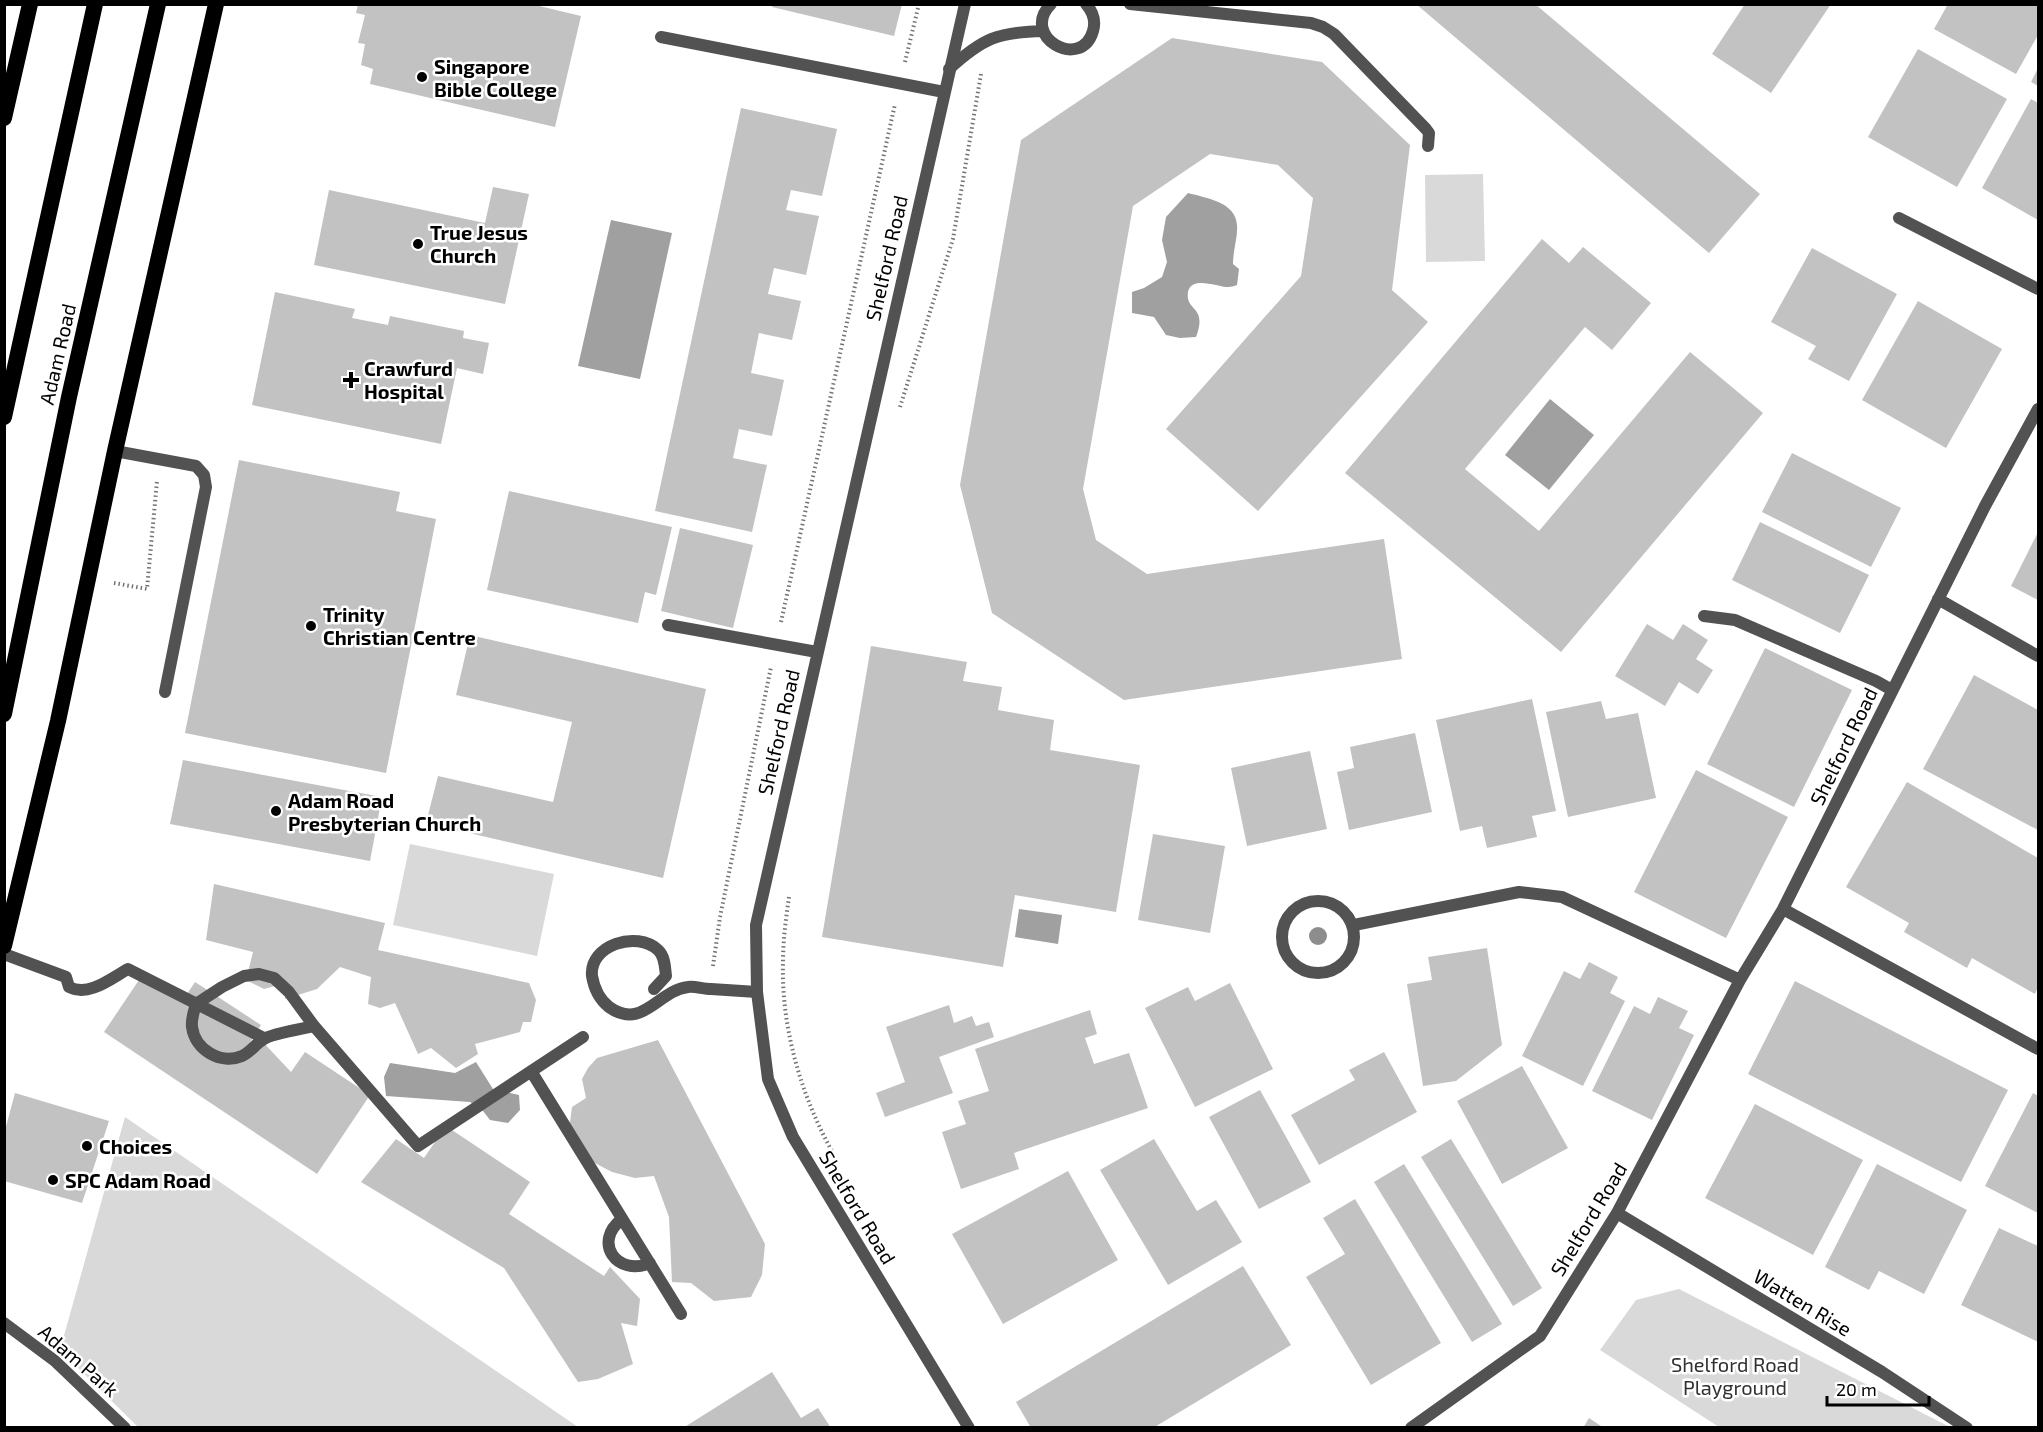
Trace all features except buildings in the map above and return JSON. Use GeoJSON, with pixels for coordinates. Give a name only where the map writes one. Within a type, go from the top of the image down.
{"type":"FeatureCollection","features":[{"type":"Feature","properties":{"kind":"highway"},"geometry":{"type":"LineString","coordinates":[[4,118],[30,4]]}},
{"type":"Feature","properties":{"kind":"highway","name":"Adam Road"},"geometry":{"type":"LineString","coordinates":[[4,417],[95,4]]}},
{"type":"Feature","properties":{"kind":"highway","name":"Adam Road"},"geometry":{"type":"LineString","coordinates":[[4,714],[69,397],[158,4]]}},
{"type":"Feature","properties":{"kind":"highway"},"geometry":{"type":"LineString","coordinates":[[4,946],[56,730],[115,451],[216,4]]}},
{"type":"Feature","properties":{"kind":"street","name":"Shelford Road"},"geometry":{"type":"LineString","coordinates":[[964,4],[756,925],[757,992],[768,1079],[793,1137],[969,1428]]}},
{"type":"Feature","properties":{"kind":"street"},"geometry":{"type":"LineString","coordinates":[[1051,4],[1043,14],[1043,31],[1049,42],[1058,48],[1070,50],[1081,47],[1090,39],[1094,28],[1094,16],[1086,4]]}},
{"type":"Feature","properties":{"kind":"street"},"geometry":{"type":"LineString","coordinates":[[1130,4],[1311,23],[1323,27],[1334,34],[1426,129],[1429,133],[1428,146]]}},
{"type":"Feature","properties":{"kind":"street"},"geometry":{"type":"LineString","coordinates":[[949,69],[963,56],[994,37],[1014,32],[1043,31]]}},
{"type":"Feature","properties":{"kind":"street"},"geometry":{"type":"LineString","coordinates":[[661,37],[944,92]]}},
{"type":"Feature","properties":{"kind":"street"},"geometry":{"type":"LineString","coordinates":[[1899,218],[2038,289]]}},
{"type":"Feature","properties":{"kind":"street","name":"Shelford Road"},"geometry":{"type":"LineString","coordinates":[[1411,1428],[1540,1336],[1617,1213],[1740,980],[1783,909],[1985,506],[2038,409]]}},
{"type":"Feature","properties":{"kind":"street"},"geometry":{"type":"LineString","coordinates":[[115,451],[196,466],[204,475],[206,487],[165,692]]}},
{"type":"Feature","properties":{"kind":"street"},"geometry":{"type":"LineString","coordinates":[[1938,599],[2038,656]]}},
{"type":"Feature","properties":{"kind":"street"},"geometry":{"type":"LineString","coordinates":[[1704,616],[1735,620],[1892,690]]}},
{"type":"Feature","properties":{"kind":"street"},"geometry":{"type":"LineString","coordinates":[[668,625],[817,652]]}},
{"type":"Feature","properties":{"kind":"street"},"geometry":{"type":"LineString","coordinates":[[1354,925],[1519,892],[1562,897],[1740,980]]}},
{"type":"Feature","properties":{"kind":"street"},"geometry":{"type":"LineString","coordinates":[[1325,900],[1342,909],[1354,925],[1354,944],[1346,961],[1329,972],[1310,973],[1293,964],[1282,948],[1281,929],[1290,912],[1306,901],[1325,900]]}},
{"type":"Feature","properties":{"kind":"street"},"geometry":{"type":"LineString","coordinates":[[1783,909],[2038,1049]]}},
{"type":"Feature","properties":{"kind":"street"},"geometry":{"type":"LineString","coordinates":[[654,989],[666,976],[665,963],[659,951],[648,944],[636,942],[610,945],[598,955],[591,967],[594,986],[603,1002],[618,1013],[642,1013],[670,993],[687,987],[757,992]]}},
{"type":"Feature","properties":{"kind":"street"},"geometry":{"type":"LineString","coordinates":[[4,954],[66,977],[69,987],[80,991],[90,990],[128,969],[264,1038]]}},
{"type":"Feature","properties":{"kind":"street"},"geometry":{"type":"LineString","coordinates":[[314,1026],[264,1038],[250,1052],[239,1058],[227,1059],[214,1056],[204,1050],[196,1040],[192,1028],[196,1004],[238,979],[259,974],[274,978],[418,1146],[583,1037]]}},
{"type":"Feature","properties":{"kind":"street"},"geometry":{"type":"LineString","coordinates":[[531,1071],[681,1314]]}},
{"type":"Feature","properties":{"kind":"street","name":"Watten Rise"},"geometry":{"type":"LineString","coordinates":[[1617,1213],[1881,1372],[1967,1428]]}},
{"type":"Feature","properties":{"kind":"street"},"geometry":{"type":"LineString","coordinates":[[622,1219],[609,1234],[609,1244],[614,1258],[633,1267],[650,1263]]}},
{"type":"Feature","properties":{"kind":"street","name":"Adam Park"},"geometry":{"type":"LineString","coordinates":[[4,1323],[55,1361],[125,1428]]}},
{"type":"Feature","properties":{"kind":"path"},"geometry":{"type":"LineString","coordinates":[[710,989],[720,917],[776,646],[919,4]]}},
{"type":"Feature","properties":{"kind":"path"},"geometry":{"type":"LineString","coordinates":[[900,408],[953,239],[985,42]]}},
{"type":"Feature","properties":{"kind":"path"},"geometry":{"type":"LineString","coordinates":[[147,590],[155,496]]}},
{"type":"Feature","properties":{"kind":"path"},"geometry":{"type":"LineString","coordinates":[[791,887],[783,962],[786,1012],[792,1049],[807,1097],[839,1163]]}},
{"type":"Feature","properties":{"kind":"green space"},"geometry":{"type":"Polygon","coordinates":[[[1483,174],[1485,261],[1426,262],[1425,175],[1483,174]]]}},
{"type":"Feature","properties":{"kind":"green space"},"geometry":{"type":"Polygon","coordinates":[[[410,844],[554,874],[537,956],[393,925],[410,844]]]}},
{"type":"Feature","properties":{"kind":"green space"},"geometry":{"type":"Polygon","coordinates":[[[125,1117],[578,1427],[138,1427],[60,1350],[125,1117]]]}},
{"type":"Feature","properties":{"kind":"green space","name":"Shelford Road Playground"},"geometry":{"type":"Polygon","coordinates":[[[1679,1289],[1950,1427],[1719,1427],[1600,1350],[1636,1300],[1679,1289]]]}},
{"type":"Feature","properties":{"kind":"shaded area"},"geometry":{"type":"Polygon","coordinates":[[[1188,193],[1219,202],[1231,211],[1237,225],[1233,264],[1239,269],[1237,285],[1228,287],[1199,283],[1190,287],[1188,298],[1198,314],[1199,327],[1196,337],[1180,338],[1166,335],[1154,317],[1132,313],[1132,292],[1162,277],[1167,262],[1162,240],[1166,217],[1188,193]]]}},
{"type":"Feature","properties":{"kind":"shaded area"},"geometry":{"type":"Polygon","coordinates":[[[611,220],[672,233],[640,379],[578,366],[611,220]]]}},
{"type":"Feature","properties":{"kind":"shaded area"},"geometry":{"type":"Polygon","coordinates":[[[1550,399],[1594,435],[1549,490],[1505,455],[1550,399]]]}},
{"type":"Feature","properties":{"kind":"shaded area"},"geometry":{"type":"Polygon","coordinates":[[[1019,909],[1062,915],[1058,944],[1015,937],[1019,909]]]}},
{"type":"Feature","properties":{"kind":"shaded area"},"geometry":{"type":"Polygon","coordinates":[[[476,1062],[493,1089],[519,1095],[520,1110],[508,1123],[490,1120],[483,1111],[470,1102],[386,1096],[384,1077],[390,1063],[455,1073],[476,1062]]]}},
{"type":"Feature","properties":{"kind":"place","name":"Singapore Bible College"},"geometry":{"type":"Point","coordinates":[422,77]}},
{"type":"Feature","properties":{"kind":"place","name":"True Jesus Church"},"geometry":{"type":"Point","coordinates":[418,244]}},
{"type":"Feature","properties":{"kind":"place","name":"Crawfurd Hospital"},"geometry":{"type":"Point","coordinates":[351,380]}},
{"type":"Feature","properties":{"kind":"place","name":"Trinity Christian Centre"},"geometry":{"type":"Point","coordinates":[311,626]}},
{"type":"Feature","properties":{"kind":"place","name":"Adam Road Presbyterian Church"},"geometry":{"type":"Point","coordinates":[276,811]}},
{"type":"Feature","properties":{"kind":"place","name":"Choices"},"geometry":{"type":"Point","coordinates":[87,1146]}},
{"type":"Feature","properties":{"kind":"place","name":"SPC Adam Road"},"geometry":{"type":"Point","coordinates":[53,1180]}}]}
